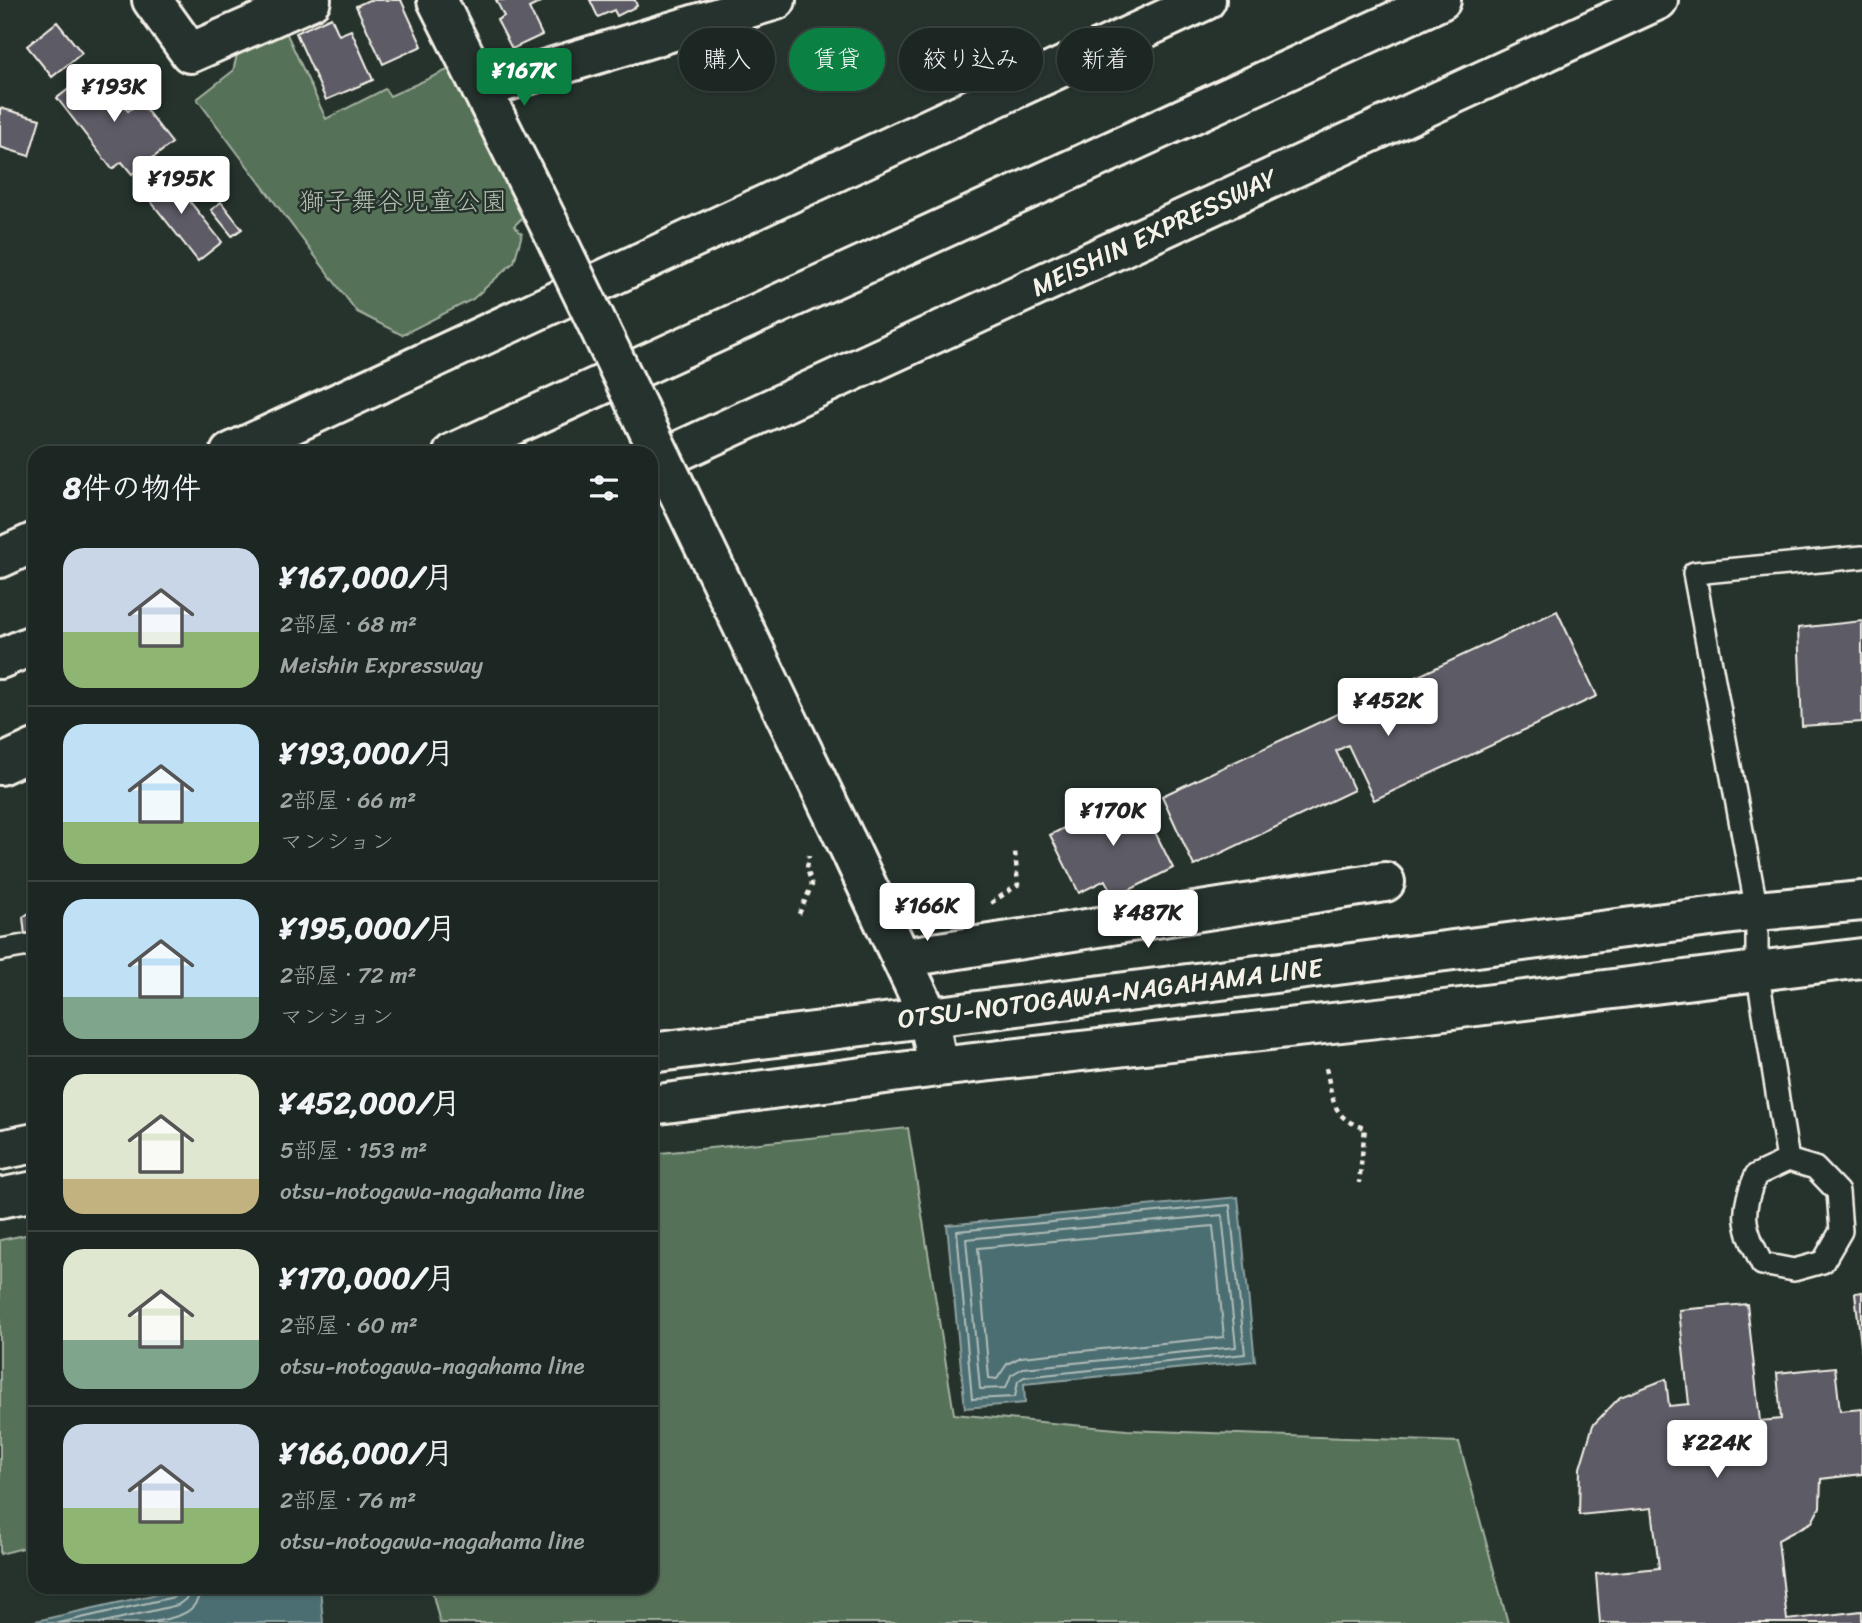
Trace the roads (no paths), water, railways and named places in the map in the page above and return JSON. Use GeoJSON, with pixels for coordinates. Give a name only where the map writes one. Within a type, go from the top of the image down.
{"type":"FeatureCollection","features":[{"type":"Feature","properties":{"kind":"main road"},"geometry":{"type":"LineString","coordinates":[[152,0],[190,53],[311,0]]}},
{"type":"Feature","properties":{"kind":"main road"},"geometry":{"type":"LineString","coordinates":[[437,0],[558,243],[650,446]]}},
{"type":"Feature","properties":{"kind":"main road"},"geometry":{"type":"LineString","coordinates":[[481,89],[776,0]]}},
{"type":"Feature","properties":{"kind":"main road"},"geometry":{"type":"LineString","coordinates":[[245,446],[1206,0]]}},
{"type":"Feature","properties":{"kind":"main road"},"geometry":{"type":"LineString","coordinates":[[468,446],[1441,0]]}},
{"type":"Feature","properties":{"kind":"main road","name":"MEISHIN EXPRESSWAY"},"geometry":{"type":"LineString","coordinates":[[658,461],[1658,0]]}},
{"type":"Feature","properties":{"kind":"main road"},"geometry":{"type":"LineString","coordinates":[[1556,47],[1684,0]]}},
{"type":"Feature","properties":{"kind":"main road"},"geometry":{"type":"LineString","coordinates":[[658,464],[829,842],[901,958],[928,1015],[938,1067]]}},
{"type":"Feature","properties":{"kind":"main road"},"geometry":{"type":"LineString","coordinates":[[0,558],[28,545]]}},
{"type":"Feature","properties":{"kind":"main road"},"geometry":{"type":"LineString","coordinates":[[0,659],[28,647]]}},
{"type":"Feature","properties":{"kind":"main road"},"geometry":{"type":"LineString","coordinates":[[0,765],[28,752]]}},
{"type":"Feature","properties":{"kind":"main road"},"geometry":{"type":"LineString","coordinates":[[901,958],[1385,882]]}},
{"type":"Feature","properties":{"kind":"main road","name":"OTSU-NOTOGAWA-NAGAHAMA LINE"},"geometry":{"type":"LineString","coordinates":[[658,1052],[928,1015],[1757,911],[1862,901]]}},
{"type":"Feature","properties":{"kind":"main road","name":"OTSU-NOTOGAWA-NAGAHAMA LINE"},"geometry":{"type":"LineString","coordinates":[[658,1104],[938,1067],[1404,1015],[1862,958]]}},
{"type":"Feature","properties":{"kind":"main road"},"geometry":{"type":"LineString","coordinates":[[0,1150],[28,1144]]}},
{"type":"Feature","properties":{"kind":"main road"},"geometry":{"type":"LineString","coordinates":[[0,1198],[28,1192]]}},
{"type":"Feature","properties":{"kind":"lane"},"geometry":{"type":"LineString","coordinates":[[1788,1160],[1758,970],[1757,911],[1694,573],[1862,557]]}},
{"type":"Feature","properties":{"kind":"lane"},"geometry":{"type":"LineString","coordinates":[[0,950],[28,945]]}},
{"type":"Feature","properties":{"kind":"lane"},"geometry":{"type":"LineString","coordinates":[[1788,1160],[1815,1168],[1838,1192],[1842,1231],[1824,1262],[1794,1270],[1762,1264],[1745,1230],[1745,1201],[1756,1175],[1788,1160]]}},
{"type":"Feature","properties":{"kind":"water"},"geometry":{"type":"Polygon","coordinates":[[[1238,1197],[1255,1361],[1024,1384],[1025,1403],[965,1408],[947,1225],[1238,1197]]]}},
{"type":"Feature","properties":{"kind":"water"},"geometry":{"type":"Polygon","coordinates":[[[157,1594],[321,1594],[323,1623],[27,1623],[157,1594]]]}},
{"type":"Feature","properties":{"kind":"park label","name":"獅子舞谷児童公園"},"geometry":{"type":"Point","coordinates":[403,201]}}]}
